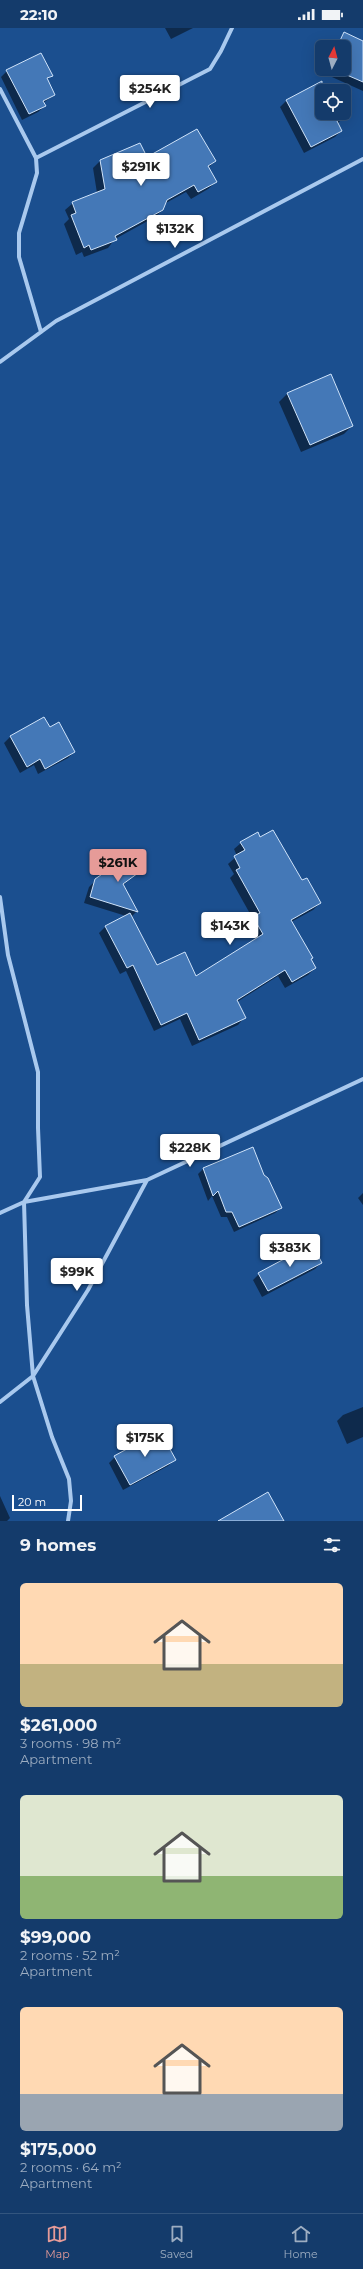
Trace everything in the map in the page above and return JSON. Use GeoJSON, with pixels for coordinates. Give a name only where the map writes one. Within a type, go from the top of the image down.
{"type":"FeatureCollection","features":[{"type":"Feature","properties":{"kind":"street"},"geometry":{"type":"LineString","coordinates":[[36,158],[210,69],[232,28]]}},
{"type":"Feature","properties":{"kind":"street"},"geometry":{"type":"LineString","coordinates":[[0,89],[36,158],[36,173],[19,233],[19,257],[41,332]]}},
{"type":"Feature","properties":{"kind":"street"},"geometry":{"type":"LineString","coordinates":[[0,362],[56,321],[363,159]]}},
{"type":"Feature","properties":{"kind":"street"},"geometry":{"type":"LineString","coordinates":[[0,897],[8,955],[38,1072],[40,1177],[24,1202],[27,1305],[33,1376],[52,1437],[69,1479],[72,1502],[68,1521]]}},
{"type":"Feature","properties":{"kind":"street"},"geometry":{"type":"LineString","coordinates":[[0,1212],[24,1202],[147,1180],[363,1079]]}},
{"type":"Feature","properties":{"kind":"street"},"geometry":{"type":"LineString","coordinates":[[0,1402],[33,1376],[88,1290],[147,1180]]}},
{"type":"Feature","properties":{"kind":"building"},"geometry":{"type":"Polygon","coordinates":[[[344,32],[363,41],[363,82],[349,76],[351,76],[351,40],[340,40],[344,32]]]}},
{"type":"Feature","properties":{"kind":"building"},"geometry":{"type":"Polygon","coordinates":[[[41,53],[53,76],[47,78],[55,95],[43,101],[46,106],[29,114],[6,70],[41,53]]]}},
{"type":"Feature","properties":{"kind":"building"},"geometry":{"type":"Polygon","coordinates":[[[315,85],[315,120],[336,120],[342,131],[311,147],[286,100],[315,85]]]}},
{"type":"Feature","properties":{"kind":"building"},"geometry":{"type":"Polygon","coordinates":[[[197,129],[216,161],[208,166],[217,182],[198,192],[194,185],[167,200],[163,210],[115,236],[117,240],[91,250],[89,245],[84,248],[71,215],[76,213],[72,202],[105,189],[100,160],[140,143],[147,157],[197,129]]]}},
{"type":"Feature","properties":{"kind":"building"},"geometry":{"type":"Polygon","coordinates":[[[331,374],[353,426],[310,445],[287,393],[331,374]]]}},
{"type":"Feature","properties":{"kind":"building"},"geometry":{"type":"Polygon","coordinates":[[[44,717],[50,727],[59,722],[75,752],[45,769],[40,759],[27,767],[10,736],[44,717]]]}},
{"type":"Feature","properties":{"kind":"building"},"geometry":{"type":"Polygon","coordinates":[[[273,830],[302,880],[307,878],[321,903],[291,920],[313,958],[311,959],[316,968],[292,982],[285,970],[237,1000],[246,1018],[199,1040],[187,1013],[161,1025],[133,965],[127,968],[105,926],[130,913],[157,965],[185,952],[196,976],[263,934],[253,917],[260,913],[236,870],[240,868],[234,856],[245,850],[240,842],[258,832],[260,837],[273,830]]]}},
{"type":"Feature","properties":{"kind":"building"},"geometry":{"type":"Polygon","coordinates":[[[134,852],[145,868],[123,884],[138,912],[90,897],[95,879],[134,852]]]}},
{"type":"Feature","properties":{"kind":"building"},"geometry":{"type":"Polygon","coordinates":[[[253,1147],[264,1175],[268,1178],[282,1208],[239,1227],[232,1212],[226,1212],[218,1191],[213,1196],[203,1168],[253,1147]]]}},
{"type":"Feature","properties":{"kind":"building"},"geometry":{"type":"Polygon","coordinates":[[[312,1244],[322,1263],[268,1291],[258,1273],[312,1244]]]}},
{"type":"Feature","properties":{"kind":"building"},"geometry":{"type":"Polygon","coordinates":[[[160,1431],[176,1460],[130,1485],[114,1456],[160,1431]]]}},
{"type":"Feature","properties":{"kind":"building"},"geometry":{"type":"Polygon","coordinates":[[[268,1492],[284,1521],[218,1521],[268,1492]]]}}]}
